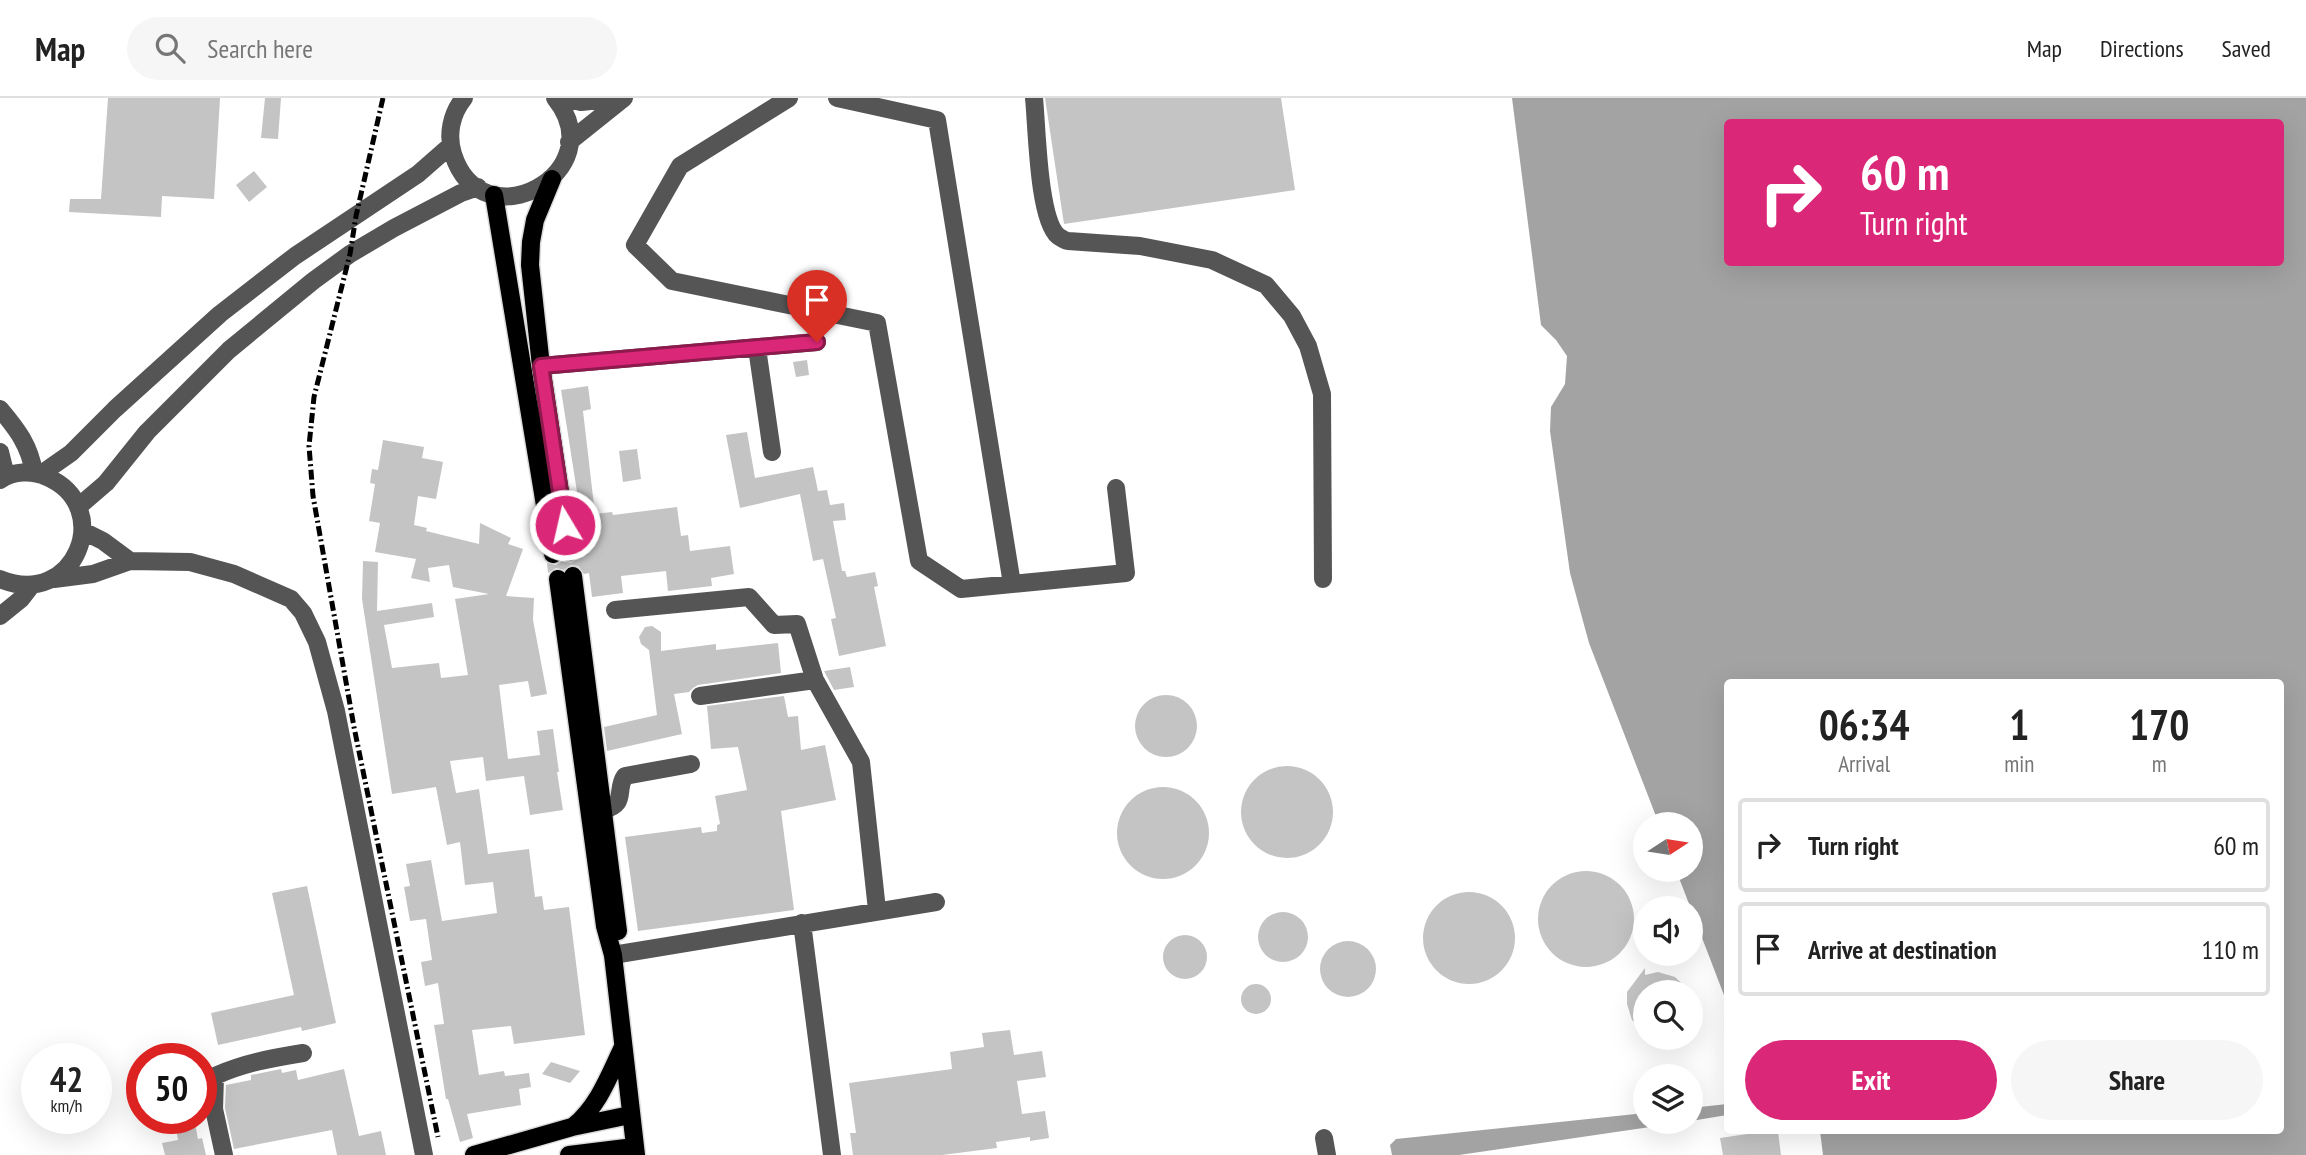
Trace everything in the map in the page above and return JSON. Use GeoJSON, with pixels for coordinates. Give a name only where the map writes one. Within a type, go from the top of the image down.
{"type":"FeatureCollection","features":[{"type":"Feature","properties":{"kind":"main road"},"geometry":{"type":"LineString","coordinates":[[486,191],[561,553],[531,287],[531,243],[535,220],[552,179]]}},
{"type":"Feature","properties":{"kind":"main road"},"geometry":{"type":"LineString","coordinates":[[565,577],[585,724],[605,926],[613,953],[635,1151],[581,1154]]}},
{"type":"Feature","properties":{"kind":"main road"},"geometry":{"type":"LineString","coordinates":[[585,724],[603,810],[618,930],[613,953]]}},
{"type":"Feature","properties":{"kind":"main road"},"geometry":{"type":"LineString","coordinates":[[572,1128],[588,1114],[598,1099],[623,1046]]}},
{"type":"Feature","properties":{"kind":"main road"},"geometry":{"type":"LineString","coordinates":[[474,1155],[631,1115]]}},
{"type":"Feature","properties":{"kind":"street"},"geometry":{"type":"LineString","coordinates":[[443,98],[454,115]]}},
{"type":"Feature","properties":{"kind":"street"},"geometry":{"type":"LineString","coordinates":[[464,98],[454,115],[450,146],[465,176],[486,191]]}},
{"type":"Feature","properties":{"kind":"street"},"geometry":{"type":"LineString","coordinates":[[78,507],[106,483],[147,432],[229,350],[350,254],[461,193],[486,191],[510,196],[526,194],[552,179],[564,162],[569,142],[566,116],[555,98]]}},
{"type":"Feature","properties":{"kind":"street"},"geometry":{"type":"LineString","coordinates":[[566,98],[582,102],[622,98]]}},
{"type":"Feature","properties":{"kind":"street"},"geometry":{"type":"LineString","coordinates":[[569,142],[622,98]]}},
{"type":"Feature","properties":{"kind":"street"},"geometry":{"type":"LineString","coordinates":[[789,98],[680,166],[635,244],[672,282],[877,323],[919,561],[961,589],[1126,573],[1116,488]]}},
{"type":"Feature","properties":{"kind":"street"},"geometry":{"type":"LineString","coordinates":[[837,98],[937,120],[1012,584]]}},
{"type":"Feature","properties":{"kind":"street"},"geometry":{"type":"LineString","coordinates":[[1034,98],[1043,200],[1051,226],[1058,237],[1068,241],[1140,246],[1212,260],[1266,285],[1292,316],[1308,346],[1322,394],[1323,579]]}},
{"type":"Feature","properties":{"kind":"street"},"geometry":{"type":"LineString","coordinates":[[37,474],[71,453],[115,409],[220,314],[295,256],[418,174],[450,146]]}},
{"type":"Feature","properties":{"kind":"street"},"geometry":{"type":"LineString","coordinates":[[541,366],[817,342]]}},
{"type":"Feature","properties":{"kind":"street"},"geometry":{"type":"LineString","coordinates":[[757,348],[772,453]]}},
{"type":"Feature","properties":{"kind":"street"},"geometry":{"type":"LineString","coordinates":[[0,409],[16,427],[32,455],[37,474]]}},
{"type":"Feature","properties":{"kind":"street"},"geometry":{"type":"LineString","coordinates":[[0,452],[3,478],[20,473],[37,474],[56,481],[69,492],[78,507],[83,530],[79,550],[69,566],[54,579],[30,586],[0,579]]}},
{"type":"Feature","properties":{"kind":"street"},"geometry":{"type":"LineString","coordinates":[[83,530],[130,561]]}},
{"type":"Feature","properties":{"kind":"street"},"geometry":{"type":"LineString","coordinates":[[54,579],[93,574],[130,561],[190,562],[234,574],[261,585],[291,599],[303,613],[317,642],[341,737],[424,1155]]}},
{"type":"Feature","properties":{"kind":"street"},"geometry":{"type":"LineString","coordinates":[[0,616],[21,598],[30,586]]}},
{"type":"Feature","properties":{"kind":"street"},"geometry":{"type":"LineString","coordinates":[[615,610],[749,597],[774,625],[797,624],[815,680],[861,762],[877,910]]}},
{"type":"Feature","properties":{"kind":"street"},"geometry":{"type":"LineString","coordinates":[[700,696],[815,680]]}},
{"type":"Feature","properties":{"kind":"street"},"geometry":{"type":"LineString","coordinates":[[603,810],[618,801],[621,795],[620,783],[625,776],[691,764]]}},
{"type":"Feature","properties":{"kind":"street"},"geometry":{"type":"LineString","coordinates":[[613,953],[936,902]]}},
{"type":"Feature","properties":{"kind":"street"},"geometry":{"type":"LineString","coordinates":[[802,923],[832,1155]]}},
{"type":"Feature","properties":{"kind":"street"},"geometry":{"type":"LineString","coordinates":[[224,1155],[214,1109],[215,1076],[238,1065],[303,1053]]}},
{"type":"Feature","properties":{"kind":"shaded area"},"geometry":{"type":"Polygon","coordinates":[[[1512,98],[2306,98],[2306,1155],[1823,1155],[1820,1134],[2284,1134],[2284,679],[1724,679],[1724,995],[1703,940],[1703,896],[1686,896],[1681,882],[1703,882],[1703,812],[1654,812],[1589,643],[1570,573],[1550,431],[1551,407],[1565,384],[1567,356],[1541,325],[1512,98]]]}},
{"type":"Feature","properties":{"kind":"shaded area"},"geometry":{"type":"Polygon","coordinates":[[[1724,1104],[1724,1116],[1703,1119],[1703,1107],[1724,1104]]]}},
{"type":"Feature","properties":{"kind":"shaded area"},"geometry":{"type":"Polygon","coordinates":[[[1633,1114],[1633,1129],[1459,1155],[1392,1155],[1390,1145],[1396,1139],[1633,1114]]]}},
{"type":"Feature","properties":{"kind":"building"},"geometry":{"type":"Polygon","coordinates":[[[108,98],[220,98],[214,199],[162,196],[161,217],[69,212],[70,199],[101,199],[108,98]]]}},
{"type":"Feature","properties":{"kind":"building"},"geometry":{"type":"Polygon","coordinates":[[[265,98],[281,98],[278,139],[261,138],[265,98]]]}},
{"type":"Feature","properties":{"kind":"building"},"geometry":{"type":"Polygon","coordinates":[[[1045,98],[1281,98],[1295,190],[1064,224],[1045,98]]]}},
{"type":"Feature","properties":{"kind":"building"},"geometry":{"type":"Polygon","coordinates":[[[254,171],[267,187],[249,202],[236,185],[254,171]]]}},
{"type":"Feature","properties":{"kind":"building"},"geometry":{"type":"Polygon","coordinates":[[[807,360],[809,375],[796,377],[793,362],[807,360]]]}},
{"type":"Feature","properties":{"kind":"building"},"geometry":{"type":"Polygon","coordinates":[[[588,386],[591,409],[583,411],[595,514],[612,512],[613,515],[677,507],[681,536],[688,535],[690,551],[730,546],[734,574],[711,578],[712,586],[668,591],[666,571],[621,576],[623,593],[592,597],[589,573],[584,574],[578,566],[571,565],[564,570],[556,568],[548,573],[547,563],[571,563],[579,557],[580,550],[586,549],[561,390],[588,386]]]}},
{"type":"Feature","properties":{"kind":"building"},"geometry":{"type":"Polygon","coordinates":[[[747,432],[755,478],[813,467],[818,491],[827,490],[830,505],[844,503],[846,520],[833,521],[842,571],[845,571],[847,577],[875,572],[878,586],[874,587],[886,646],[839,656],[831,619],[836,618],[823,559],[813,561],[800,494],[740,508],[726,435],[747,432]]]}},
{"type":"Feature","properties":{"kind":"building"},"geometry":{"type":"Polygon","coordinates":[[[383,440],[424,447],[422,458],[443,462],[436,499],[418,496],[414,525],[427,528],[426,531],[479,544],[480,523],[511,538],[508,544],[523,549],[506,596],[534,598],[533,620],[547,694],[531,697],[528,681],[499,685],[508,759],[540,755],[537,731],[553,729],[559,772],[563,810],[530,815],[524,776],[486,781],[483,757],[450,761],[456,793],[479,789],[488,854],[529,849],[535,897],[542,896],[544,910],[569,907],[585,1035],[514,1044],[511,1026],[472,1030],[479,1075],[504,1071],[505,1076],[529,1073],[531,1087],[519,1089],[521,1105],[467,1114],[473,1138],[460,1142],[446,1099],[434,1025],[444,1024],[438,983],[425,986],[421,962],[432,960],[426,919],[410,921],[404,887],[410,886],[406,864],[431,860],[442,921],[497,913],[493,882],[465,885],[460,842],[447,845],[436,787],[392,794],[362,599],[363,561],[378,562],[377,611],[432,603],[434,617],[384,625],[392,668],[439,663],[441,678],[468,675],[455,599],[489,594],[453,587],[449,565],[428,568],[430,582],[411,578],[416,559],[375,552],[380,523],[369,521],[375,484],[370,483],[372,469],[378,470],[383,440]]]}},
{"type":"Feature","properties":{"kind":"building"},"geometry":{"type":"Polygon","coordinates":[[[637,449],[641,479],[623,482],[619,451],[637,449]]]}},
{"type":"Feature","properties":{"kind":"building"},"geometry":{"type":"Polygon","coordinates":[[[652,626],[661,632],[661,651],[716,644],[716,650],[778,643],[781,673],[698,685],[689,692],[674,694],[682,734],[607,751],[604,727],[657,715],[649,650],[641,644],[639,637],[645,627],[652,626]]]}},
{"type":"Feature","properties":{"kind":"building"},"geometry":{"type":"Polygon","coordinates":[[[850,667],[854,687],[834,690],[824,671],[850,667]]]}},
{"type":"Feature","properties":{"kind":"building"},"geometry":{"type":"Polygon","coordinates":[[[1160,695],[1172,695],[1188,704],[1195,714],[1195,738],[1188,748],[1172,757],[1160,757],[1149,752],[1140,743],[1135,732],[1135,720],[1140,709],[1149,700],[1160,695]]]}},
{"type":"Feature","properties":{"kind":"building"},"geometry":{"type":"Polygon","coordinates":[[[784,696],[788,717],[798,716],[801,750],[825,745],[836,800],[781,811],[794,910],[638,931],[625,837],[701,827],[702,833],[717,831],[717,825],[720,824],[715,796],[747,790],[738,747],[711,749],[707,706],[784,696]]]}},
{"type":"Feature","properties":{"kind":"building"},"geometry":{"type":"Polygon","coordinates":[[[1278,766],[1296,766],[1313,773],[1326,786],[1333,803],[1333,821],[1326,838],[1313,851],[1296,858],[1278,858],[1261,851],[1248,838],[1241,821],[1241,803],[1248,786],[1261,773],[1278,766]]]}},
{"type":"Feature","properties":{"kind":"building"},"geometry":{"type":"Polygon","coordinates":[[[1154,787],[1172,787],[1189,794],[1202,807],[1209,824],[1209,842],[1202,859],[1189,872],[1172,879],[1154,879],[1137,872],[1124,859],[1117,842],[1117,824],[1124,807],[1137,794],[1154,787]]]}},
{"type":"Feature","properties":{"kind":"building"},"geometry":{"type":"Polygon","coordinates":[[[1586,871],[1604,874],[1620,885],[1631,901],[1631,937],[1620,953],[1604,964],[1586,967],[1568,964],[1552,953],[1541,937],[1538,919],[1541,901],[1552,885],[1568,874],[1586,871]]]}},
{"type":"Feature","properties":{"kind":"building"},"geometry":{"type":"Polygon","coordinates":[[[307,886],[336,1023],[302,1031],[301,1027],[218,1045],[211,1013],[294,995],[272,893],[307,886]]]}},
{"type":"Feature","properties":{"kind":"building"},"geometry":{"type":"Polygon","coordinates":[[[1469,892],[1487,895],[1502,905],[1512,920],[1515,938],[1512,956],[1502,971],[1487,981],[1469,984],[1451,981],[1436,971],[1426,956],[1423,938],[1426,920],[1436,905],[1451,895],[1469,892]]]}},
{"type":"Feature","properties":{"kind":"building"},"geometry":{"type":"Polygon","coordinates":[[[1283,912],[1301,919],[1308,937],[1301,955],[1283,962],[1265,955],[1258,937],[1265,919],[1283,912]]]}},
{"type":"Feature","properties":{"kind":"building"},"geometry":{"type":"Polygon","coordinates":[[[1185,935],[1201,941],[1207,957],[1201,973],[1185,979],[1169,973],[1163,957],[1169,941],[1185,935]]]}},
{"type":"Feature","properties":{"kind":"building"},"geometry":{"type":"Polygon","coordinates":[[[1348,941],[1363,946],[1371,954],[1376,969],[1371,984],[1363,992],[1348,997],[1333,992],[1325,984],[1320,969],[1325,954],[1333,946],[1348,941]]]}},
{"type":"Feature","properties":{"kind":"building"},"geometry":{"type":"Polygon","coordinates":[[[1645,968],[1645,975],[1658,972],[1678,980],[1636,980],[1645,968]]]}},
{"type":"Feature","properties":{"kind":"building"},"geometry":{"type":"Polygon","coordinates":[[[1256,984],[1267,988],[1271,999],[1267,1010],[1256,1014],[1245,1010],[1241,999],[1245,988],[1256,984]]]}},
{"type":"Feature","properties":{"kind":"building"},"geometry":{"type":"Polygon","coordinates":[[[1633,984],[1633,1021],[1627,1004],[1627,992],[1633,984]]]}},
{"type":"Feature","properties":{"kind":"building"},"geometry":{"type":"Polygon","coordinates":[[[1010,1030],[1014,1055],[1042,1051],[1046,1077],[1017,1081],[1022,1114],[1045,1111],[1049,1138],[1030,1141],[1030,1137],[996,1142],[997,1148],[942,1155],[853,1155],[850,1133],[856,1133],[849,1083],[952,1069],[950,1052],[984,1047],[982,1033],[1010,1030]]]}},
{"type":"Feature","properties":{"kind":"building"},"geometry":{"type":"Polygon","coordinates":[[[551,1062],[580,1071],[570,1083],[542,1074],[551,1062]]]}},
{"type":"Feature","properties":{"kind":"building"},"geometry":{"type":"Polygon","coordinates":[[[281,1069],[282,1073],[296,1070],[298,1080],[344,1069],[359,1136],[381,1131],[386,1155],[337,1155],[332,1130],[234,1149],[225,1108],[226,1085],[251,1080],[251,1075],[281,1069]]]}},
{"type":"Feature","properties":{"kind":"building"},"geometry":{"type":"Polygon","coordinates":[[[177,1134],[197,1134],[198,1139],[202,1138],[206,1155],[165,1155],[162,1143],[178,1140],[177,1134]]]}},
{"type":"Feature","properties":{"kind":"building"},"geometry":{"type":"Polygon","coordinates":[[[1747,1134],[1778,1134],[1781,1155],[1723,1155],[1720,1138],[1747,1134]]]}},
{"type":"Feature","properties":{"kind":"railway"},"geometry":{"type":"LineString","coordinates":[[383,98],[350,254],[314,397],[309,446],[313,496],[354,727],[438,1137]]}},
{"type":"Feature","properties":{"kind":"route"},"geometry":{"type":"LineString","coordinates":[[565,525],[541,366],[817,342]]}}]}
